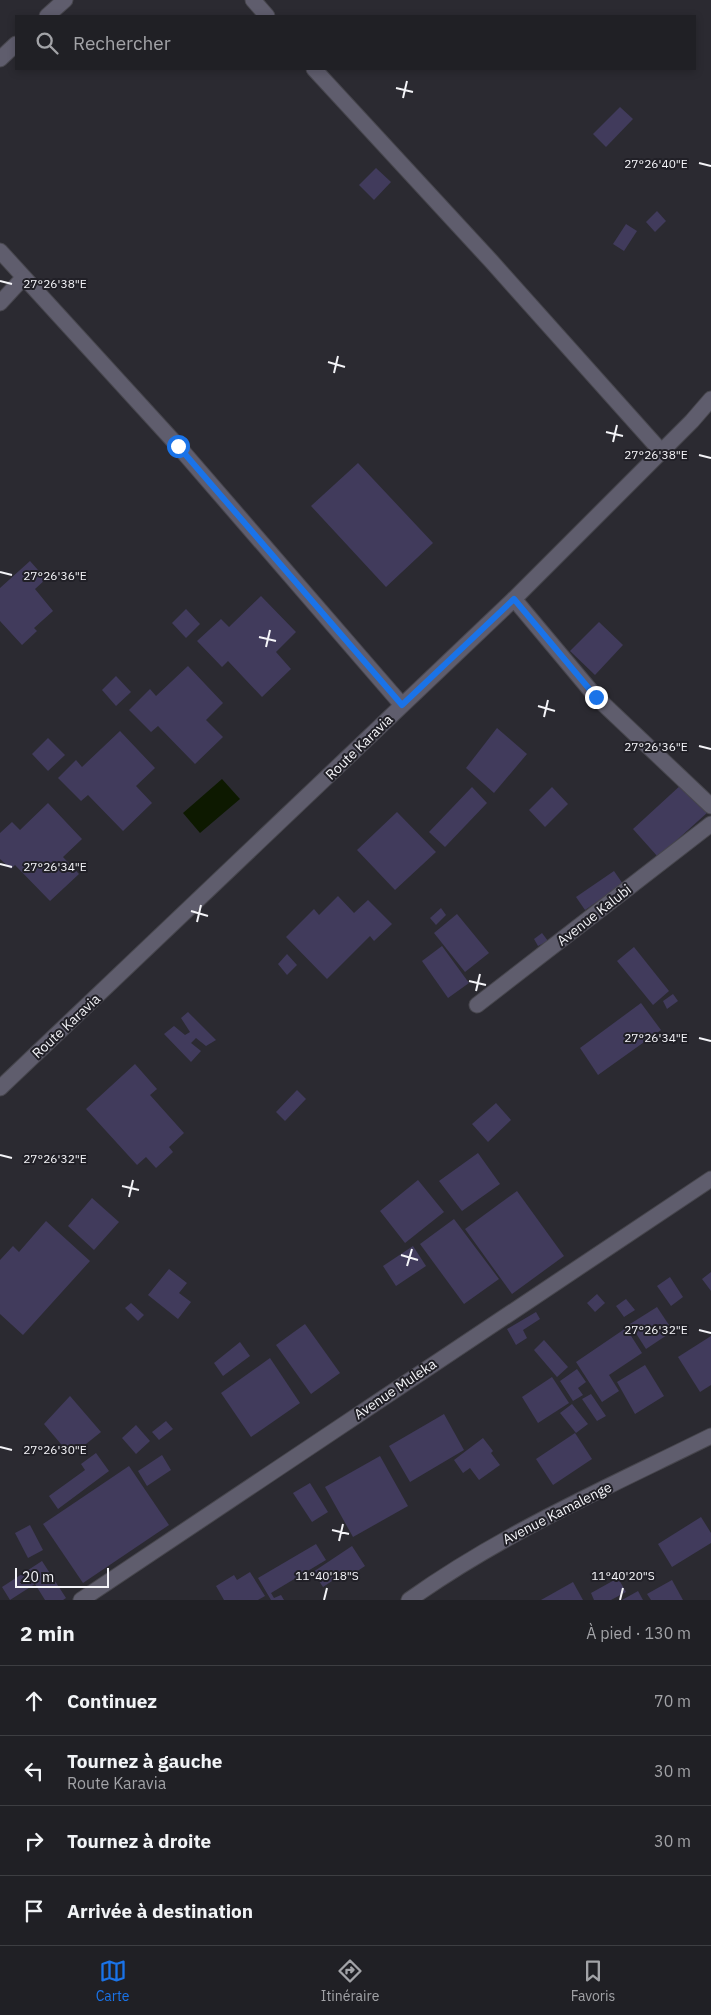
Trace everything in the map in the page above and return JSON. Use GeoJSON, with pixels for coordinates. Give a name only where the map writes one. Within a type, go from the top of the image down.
{"type":"FeatureCollection","features":[{"type":"Feature","properties":{"kind":"street"},"geometry":{"type":"LineString","coordinates":[[48,15],[64,0]]}},
{"type":"Feature","properties":{"kind":"street"},"geometry":{"type":"LineString","coordinates":[[253,0],[266,15]]}},
{"type":"Feature","properties":{"kind":"street"},"geometry":{"type":"LineString","coordinates":[[0,59],[15,45]]}},
{"type":"Feature","properties":{"kind":"street"},"geometry":{"type":"LineString","coordinates":[[315,70],[492,262],[660,450]]}},
{"type":"Feature","properties":{"kind":"street"},"geometry":{"type":"LineString","coordinates":[[0,251],[178,446],[402,705]]}},
{"type":"Feature","properties":{"kind":"street"},"geometry":{"type":"LineString","coordinates":[[0,303],[23,278]]}},
{"type":"Feature","properties":{"kind":"street","name":"Route Karavia"},"geometry":{"type":"LineString","coordinates":[[0,1088],[514,599],[660,450],[692,421],[711,399]]}},
{"type":"Feature","properties":{"kind":"street"},"geometry":{"type":"LineString","coordinates":[[692,421],[711,417]]}},
{"type":"Feature","properties":{"kind":"street"},"geometry":{"type":"LineString","coordinates":[[514,599],[596,697],[711,806]]}},
{"type":"Feature","properties":{"kind":"street","name":"Avenue Kalubi"},"geometry":{"type":"LineString","coordinates":[[477,1005],[711,824]]}},
{"type":"Feature","properties":{"kind":"street","name":"Avenue Muleka"},"geometry":{"type":"LineString","coordinates":[[81,1600],[711,1180]]}},
{"type":"Feature","properties":{"kind":"street","name":"Avenue Kamalenge"},"geometry":{"type":"LineString","coordinates":[[409,1600],[491,1546],[547,1516],[711,1436]]}},
{"type":"Feature","properties":{"kind":"shaded area"},"geometry":{"type":"Polygon","coordinates":[[[222,779],[240,799],[200,833],[183,813],[222,779]]]}},
{"type":"Feature","properties":{"kind":"building"},"geometry":{"type":"Polygon","coordinates":[[[620,107],[633,119],[606,147],[593,134],[620,107]]]}},
{"type":"Feature","properties":{"kind":"building"},"geometry":{"type":"Polygon","coordinates":[[[376,168],[391,182],[374,200],[359,185],[376,168]]]}},
{"type":"Feature","properties":{"kind":"building"},"geometry":{"type":"Polygon","coordinates":[[[657,211],[666,221],[655,232],[646,222],[657,211]]]}},
{"type":"Feature","properties":{"kind":"building"},"geometry":{"type":"Polygon","coordinates":[[[626,224],[637,231],[624,251],[613,244],[626,224]]]}},
{"type":"Feature","properties":{"kind":"building"},"geometry":{"type":"Polygon","coordinates":[[[358,463],[433,543],[386,587],[311,506],[358,463]]]}},
{"type":"Feature","properties":{"kind":"building"},"geometry":{"type":"Polygon","coordinates":[[[30,561],[46,579],[35,589],[53,611],[34,628],[37,631],[22,645],[0,621],[0,588],[30,561]]]}},
{"type":"Feature","properties":{"kind":"building"},"geometry":{"type":"Polygon","coordinates":[[[261,596],[296,632],[276,652],[291,669],[262,697],[228,661],[222,667],[197,641],[221,619],[229,627],[261,596]]]}},
{"type":"Feature","properties":{"kind":"building"},"geometry":{"type":"Polygon","coordinates":[[[186,609],[200,624],[186,638],[172,623],[186,609]]]}},
{"type":"Feature","properties":{"kind":"building"},"geometry":{"type":"Polygon","coordinates":[[[599,622],[623,645],[595,675],[570,651],[599,622]]]}},
{"type":"Feature","properties":{"kind":"building"},"geometry":{"type":"Polygon","coordinates":[[[188,666],[223,703],[206,720],[223,737],[195,764],[158,726],[151,732],[129,710],[150,689],[156,696],[188,666]]]}},
{"type":"Feature","properties":{"kind":"building"},"geometry":{"type":"Polygon","coordinates":[[[116,676],[131,692],[116,706],[102,690],[116,676]]]}},
{"type":"Feature","properties":{"kind":"building"},"geometry":{"type":"Polygon","coordinates":[[[497,728],[527,754],[494,793],[466,768],[497,728]]]}},
{"type":"Feature","properties":{"kind":"building"},"geometry":{"type":"Polygon","coordinates":[[[120,731],[155,768],[136,786],[152,803],[123,831],[88,795],[81,801],[58,778],[76,760],[82,767],[120,731]]]}},
{"type":"Feature","properties":{"kind":"building"},"geometry":{"type":"Polygon","coordinates":[[[48,738],[65,755],[48,771],[32,754],[48,738]]]}},
{"type":"Feature","properties":{"kind":"building"},"geometry":{"type":"Polygon","coordinates":[[[682,784],[708,812],[658,857],[633,829],[682,784]]]}},
{"type":"Feature","properties":{"kind":"building"},"geometry":{"type":"Polygon","coordinates":[[[472,787],[487,803],[445,847],[429,832],[472,787]]]}},
{"type":"Feature","properties":{"kind":"building"},"geometry":{"type":"Polygon","coordinates":[[[552,787],[568,804],[545,827],[529,810],[552,787]]]}},
{"type":"Feature","properties":{"kind":"building"},"geometry":{"type":"Polygon","coordinates":[[[48,803],[82,839],[63,857],[79,874],[50,901],[15,865],[11,869],[0,859],[0,833],[12,822],[20,830],[48,803]]]}},
{"type":"Feature","properties":{"kind":"building"},"geometry":{"type":"Polygon","coordinates":[[[397,812],[436,852],[395,890],[357,850],[397,812]]]}},
{"type":"Feature","properties":{"kind":"building"},"geometry":{"type":"Polygon","coordinates":[[[614,871],[623,884],[585,910],[576,897],[614,871]]]}},
{"type":"Feature","properties":{"kind":"building"},"geometry":{"type":"Polygon","coordinates":[[[338,896],[354,913],[368,900],[392,924],[374,941],[370,936],[327,979],[286,937],[314,909],[319,915],[338,896]]]}},
{"type":"Feature","properties":{"kind":"building"},"geometry":{"type":"Polygon","coordinates":[[[441,908],[446,915],[436,925],[430,918],[441,908]]]}},
{"type":"Feature","properties":{"kind":"building"},"geometry":{"type":"Polygon","coordinates":[[[457,914],[489,953],[465,972],[434,933],[457,914]]]}},
{"type":"Feature","properties":{"kind":"building"},"geometry":{"type":"Polygon","coordinates":[[[542,933],[548,941],[538,946],[534,939],[542,933]]]}},
{"type":"Feature","properties":{"kind":"building"},"geometry":{"type":"Polygon","coordinates":[[[442,946],[469,983],[448,998],[422,961],[442,946]]]}},
{"type":"Feature","properties":{"kind":"building"},"geometry":{"type":"Polygon","coordinates":[[[634,947],[669,991],[653,1005],[617,961],[634,947]]]}},
{"type":"Feature","properties":{"kind":"building"},"geometry":{"type":"Polygon","coordinates":[[[287,954],[297,965],[287,975],[278,964],[287,954]]]}},
{"type":"Feature","properties":{"kind":"building"},"geometry":{"type":"Polygon","coordinates":[[[673,994],[678,1001],[667,1009],[663,1001],[673,994]]]}},
{"type":"Feature","properties":{"kind":"building"},"geometry":{"type":"Polygon","coordinates":[[[641,1003],[661,1030],[598,1075],[580,1048],[641,1003]]]}},
{"type":"Feature","properties":{"kind":"building"},"geometry":{"type":"Polygon","coordinates":[[[188,1012],[216,1040],[206,1046],[196,1038],[191,1043],[201,1051],[191,1062],[164,1034],[174,1026],[185,1035],[190,1032],[181,1018],[188,1012]]]}},
{"type":"Feature","properties":{"kind":"building"},"geometry":{"type":"Polygon","coordinates":[[[135,1064],[157,1089],[150,1095],[184,1133],[169,1147],[173,1152],[156,1168],[146,1157],[137,1165],[86,1109],[135,1064]]]}},
{"type":"Feature","properties":{"kind":"building"},"geometry":{"type":"Polygon","coordinates":[[[297,1090],[306,1099],[285,1121],[276,1112],[297,1090]]]}},
{"type":"Feature","properties":{"kind":"building"},"geometry":{"type":"Polygon","coordinates":[[[496,1103],[511,1120],[488,1142],[472,1124],[496,1103]]]}},
{"type":"Feature","properties":{"kind":"building"},"geometry":{"type":"Polygon","coordinates":[[[478,1153],[500,1184],[462,1211],[439,1181],[478,1153]]]}},
{"type":"Feature","properties":{"kind":"building"},"geometry":{"type":"Polygon","coordinates":[[[418,1180],[444,1212],[405,1243],[380,1211],[418,1180]]]}},
{"type":"Feature","properties":{"kind":"building"},"geometry":{"type":"Polygon","coordinates":[[[517,1191],[564,1256],[512,1294],[465,1229],[517,1191]]]}},
{"type":"Feature","properties":{"kind":"building"},"geometry":{"type":"Polygon","coordinates":[[[92,1198],[119,1222],[94,1250],[68,1226],[92,1198]]]}},
{"type":"Feature","properties":{"kind":"building"},"geometry":{"type":"Polygon","coordinates":[[[454,1219],[499,1279],[464,1304],[420,1244],[454,1219]]]}},
{"type":"Feature","properties":{"kind":"building"},"geometry":{"type":"Polygon","coordinates":[[[46,1221],[90,1261],[23,1335],[0,1314],[0,1260],[13,1246],[19,1252],[46,1221]]]}},
{"type":"Feature","properties":{"kind":"building"},"geometry":{"type":"Polygon","coordinates":[[[413,1246],[426,1266],[396,1286],[383,1266],[413,1246]]]}},
{"type":"Feature","properties":{"kind":"building"},"geometry":{"type":"Polygon","coordinates":[[[169,1269],[187,1283],[179,1293],[191,1302],[178,1319],[148,1295],[169,1269]]]}},
{"type":"Feature","properties":{"kind":"building"},"geometry":{"type":"Polygon","coordinates":[[[711,1272],[711,1291],[702,1279],[711,1272]]]}},
{"type":"Feature","properties":{"kind":"building"},"geometry":{"type":"Polygon","coordinates":[[[670,1277],[683,1297],[671,1306],[657,1286],[670,1277]]]}},
{"type":"Feature","properties":{"kind":"building"},"geometry":{"type":"Polygon","coordinates":[[[597,1294],[605,1303],[595,1312],[587,1303],[597,1294]]]}},
{"type":"Feature","properties":{"kind":"building"},"geometry":{"type":"Polygon","coordinates":[[[626,1299],[635,1310],[624,1317],[616,1306],[626,1299]]]}},
{"type":"Feature","properties":{"kind":"building"},"geometry":{"type":"Polygon","coordinates":[[[131,1303],[144,1315],[138,1321],[125,1308],[131,1303]]]}},
{"type":"Feature","properties":{"kind":"building"},"geometry":{"type":"Polygon","coordinates":[[[657,1307],[673,1331],[646,1349],[630,1324],[657,1307]]]}},
{"type":"Feature","properties":{"kind":"building"},"geometry":{"type":"Polygon","coordinates":[[[536,1312],[540,1319],[523,1330],[527,1338],[516,1345],[507,1329],[536,1312]]]}},
{"type":"Feature","properties":{"kind":"building"},"geometry":{"type":"Polygon","coordinates":[[[305,1324],[340,1373],[311,1394],[276,1345],[305,1324]]]}},
{"type":"Feature","properties":{"kind":"building"},"geometry":{"type":"Polygon","coordinates":[[[626,1328],[642,1353],[609,1375],[619,1391],[602,1402],[576,1362],[626,1328]]]}},
{"type":"Feature","properties":{"kind":"building"},"geometry":{"type":"Polygon","coordinates":[[[711,1336],[711,1385],[700,1392],[678,1357],[711,1336]]]}},
{"type":"Feature","properties":{"kind":"building"},"geometry":{"type":"Polygon","coordinates":[[[544,1340],[568,1367],[557,1377],[534,1350],[544,1340]]]}},
{"type":"Feature","properties":{"kind":"building"},"geometry":{"type":"Polygon","coordinates":[[[240,1342],[250,1356],[223,1376],[214,1363],[240,1342]]]}},
{"type":"Feature","properties":{"kind":"building"},"geometry":{"type":"Polygon","coordinates":[[[270,1358],[300,1403],[251,1437],[221,1393],[270,1358]]]}},
{"type":"Feature","properties":{"kind":"building"},"geometry":{"type":"Polygon","coordinates":[[[645,1365],[664,1396],[635,1414],[617,1382],[645,1365]]]}},
{"type":"Feature","properties":{"kind":"building"},"geometry":{"type":"Polygon","coordinates":[[[577,1369],[586,1382],[578,1388],[583,1395],[573,1401],[560,1381],[577,1369]]]}},
{"type":"Feature","properties":{"kind":"building"},"geometry":{"type":"Polygon","coordinates":[[[552,1377],[569,1403],[538,1423],[522,1397],[552,1377]]]}},
{"type":"Feature","properties":{"kind":"building"},"geometry":{"type":"Polygon","coordinates":[[[591,1394],[606,1416],[597,1421],[582,1399],[591,1394]]]}},
{"type":"Feature","properties":{"kind":"building"},"geometry":{"type":"Polygon","coordinates":[[[70,1396],[101,1432],[71,1456],[44,1424],[70,1396]]]}},
{"type":"Feature","properties":{"kind":"building"},"geometry":{"type":"Polygon","coordinates":[[[572,1404],[588,1424],[576,1433],[560,1413],[572,1404]]]}},
{"type":"Feature","properties":{"kind":"building"},"geometry":{"type":"Polygon","coordinates":[[[444,1414],[464,1450],[410,1482],[389,1446],[444,1414]]]}},
{"type":"Feature","properties":{"kind":"building"},"geometry":{"type":"Polygon","coordinates":[[[166,1421],[173,1429],[159,1440],[152,1432],[166,1421]]]}},
{"type":"Feature","properties":{"kind":"building"},"geometry":{"type":"Polygon","coordinates":[[[136,1425],[150,1441],[136,1454],[122,1438],[136,1425]]]}},
{"type":"Feature","properties":{"kind":"building"},"geometry":{"type":"Polygon","coordinates":[[[575,1433],[592,1459],[553,1485],[536,1459],[575,1433]]]}},
{"type":"Feature","properties":{"kind":"building"},"geometry":{"type":"Polygon","coordinates":[[[483,1438],[493,1451],[491,1453],[500,1465],[479,1480],[470,1468],[463,1473],[454,1460],[483,1438]]]}},
{"type":"Feature","properties":{"kind":"building"},"geometry":{"type":"Polygon","coordinates":[[[96,1453],[109,1471],[58,1509],[49,1496],[85,1470],[81,1464],[96,1453]]]}},
{"type":"Feature","properties":{"kind":"building"},"geometry":{"type":"Polygon","coordinates":[[[162,1455],[171,1470],[147,1486],[138,1471],[162,1455]]]}},
{"type":"Feature","properties":{"kind":"building"},"geometry":{"type":"Polygon","coordinates":[[[380,1456],[408,1506],[353,1537],[325,1487],[380,1456]]]}},
{"type":"Feature","properties":{"kind":"building"},"geometry":{"type":"Polygon","coordinates":[[[129,1466],[169,1525],[83,1583],[43,1524],[129,1466]]]}},
{"type":"Feature","properties":{"kind":"building"},"geometry":{"type":"Polygon","coordinates":[[[310,1483],[328,1512],[312,1522],[293,1493],[310,1483]]]}},
{"type":"Feature","properties":{"kind":"building"},"geometry":{"type":"Polygon","coordinates":[[[701,1517],[711,1533],[711,1543],[672,1567],[658,1544],[701,1517]]]}},
{"type":"Feature","properties":{"kind":"building"},"geometry":{"type":"Polygon","coordinates":[[[30,1525],[43,1550],[28,1558],[15,1533],[30,1525]]]}},
{"type":"Feature","properties":{"kind":"building"},"geometry":{"type":"Polygon","coordinates":[[[316,1544],[326,1560],[271,1593],[274,1598],[281,1595],[284,1600],[271,1600],[258,1578],[316,1544]]]}},
{"type":"Feature","properties":{"kind":"building"},"geometry":{"type":"Polygon","coordinates":[[[352,1546],[365,1566],[341,1582],[338,1577],[323,1587],[313,1572],[352,1546]]]}},
{"type":"Feature","properties":{"kind":"building"},"geometry":{"type":"Polygon","coordinates":[[[42,1561],[66,1598],[63,1600],[45,1600],[35,1584],[10,1600],[2,1587],[42,1561]]]}},
{"type":"Feature","properties":{"kind":"building"},"geometry":{"type":"Polygon","coordinates":[[[250,1572],[265,1596],[258,1600],[224,1600],[216,1586],[234,1575],[237,1580],[250,1572]]]}},
{"type":"Feature","properties":{"kind":"building"},"geometry":{"type":"Polygon","coordinates":[[[618,1578],[626,1592],[611,1600],[594,1600],[591,1593],[618,1578]]]}},
{"type":"Feature","properties":{"kind":"building"},"geometry":{"type":"Polygon","coordinates":[[[672,1580],[683,1600],[651,1600],[647,1594],[672,1580]]]}},
{"type":"Feature","properties":{"kind":"building"},"geometry":{"type":"Polygon","coordinates":[[[573,1582],[583,1600],[541,1600],[573,1582]]]}},
{"type":"Feature","properties":{"kind":"building"},"geometry":{"type":"Polygon","coordinates":[[[638,1591],[643,1600],[622,1600],[638,1591]]]}},
{"type":"Feature","properties":{"kind":"route"},"geometry":{"type":"LineString","coordinates":[[178,446],[402,705],[514,599],[596,697]]}}]}
